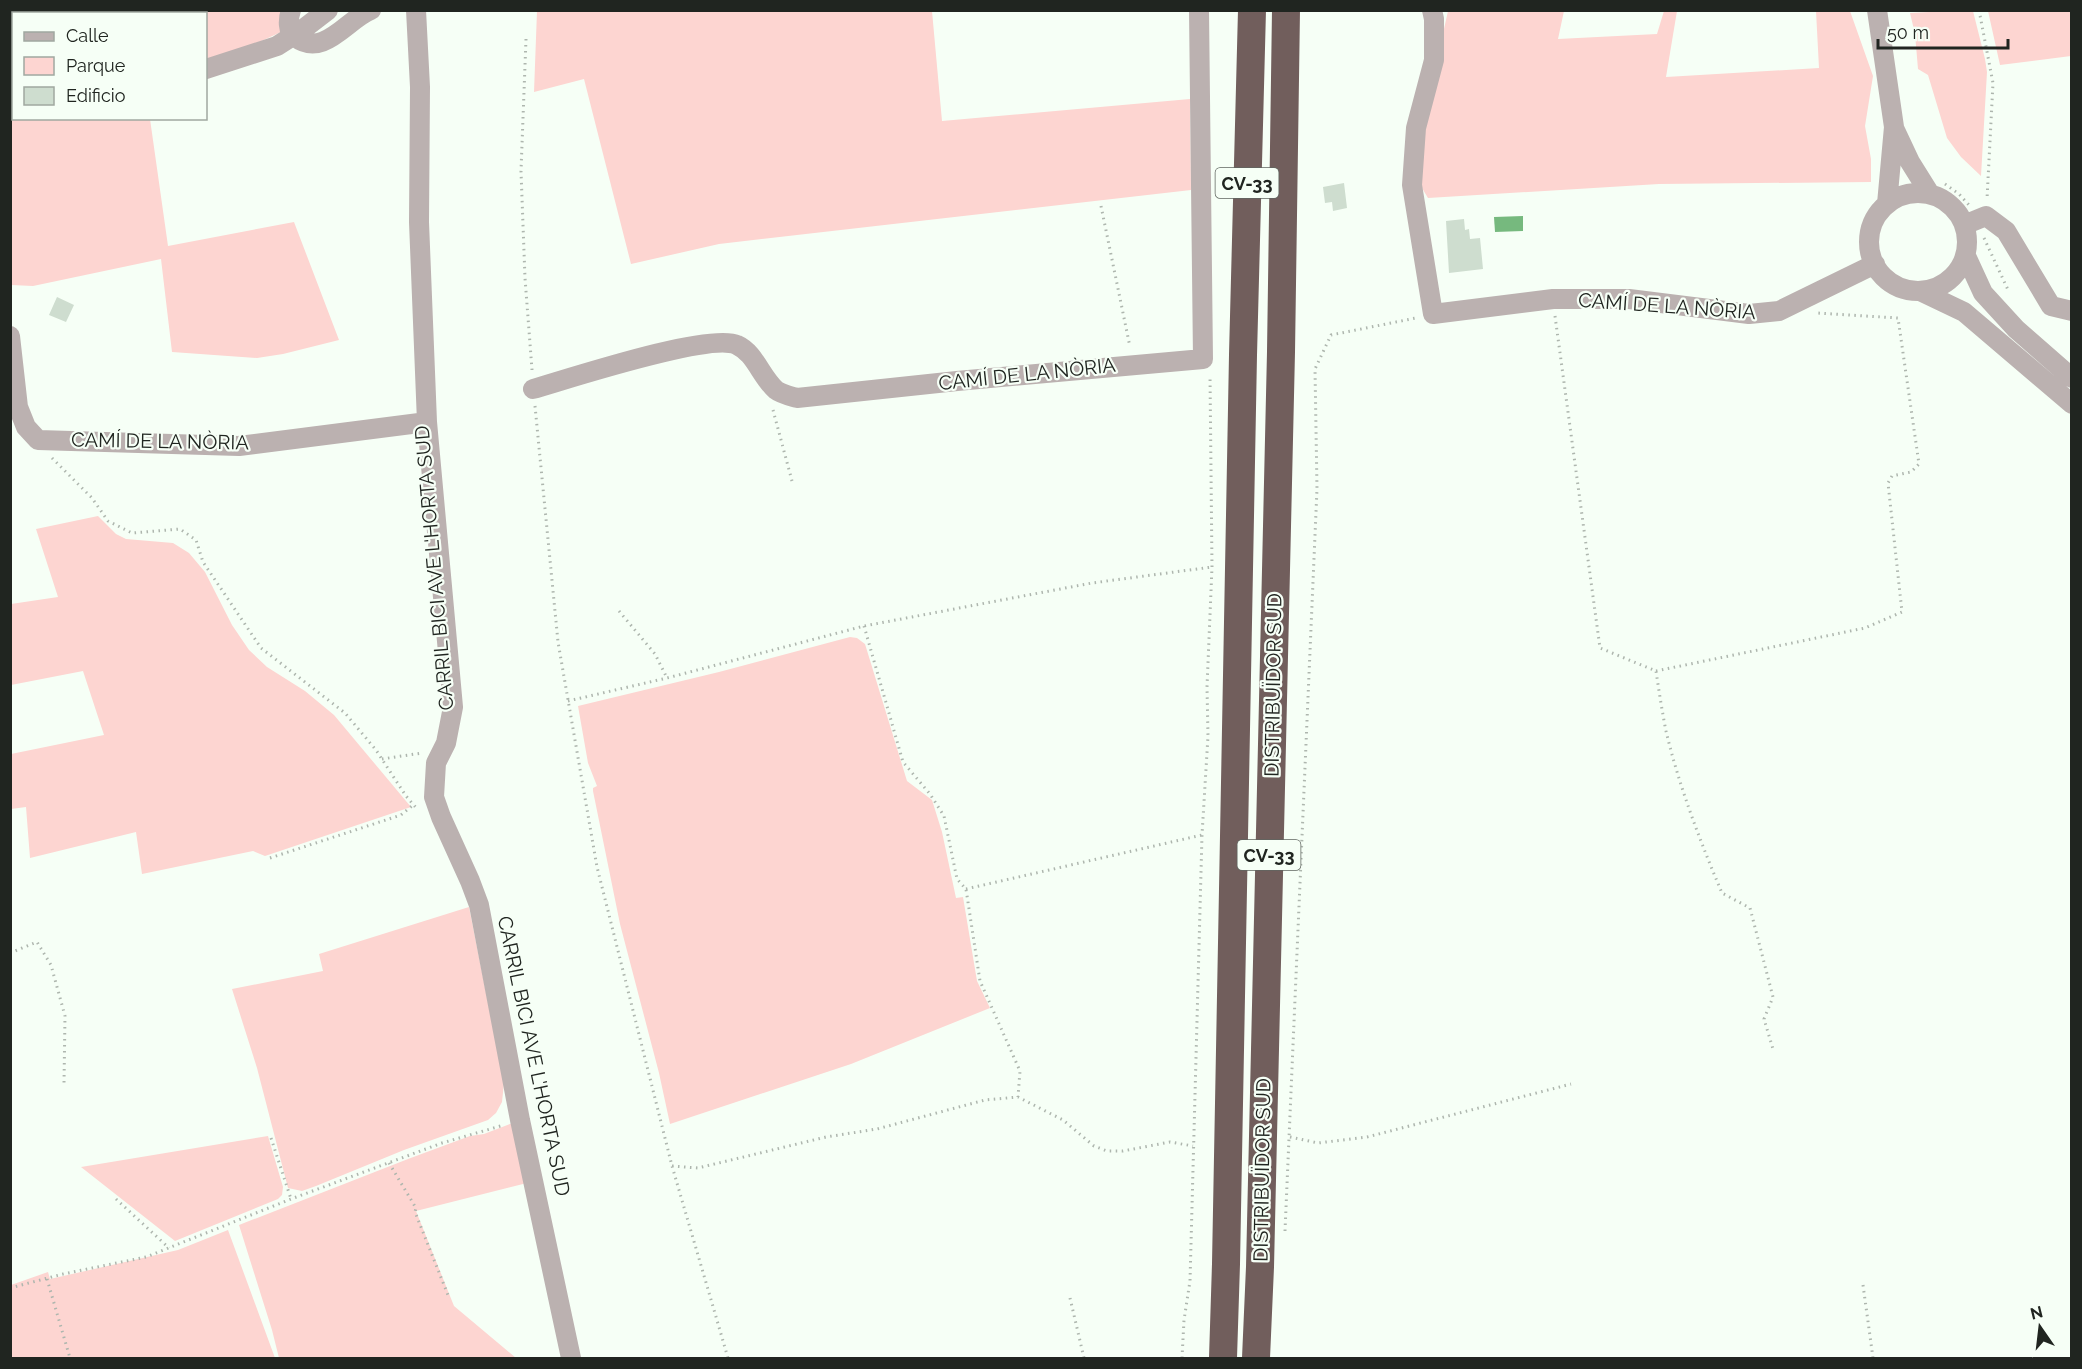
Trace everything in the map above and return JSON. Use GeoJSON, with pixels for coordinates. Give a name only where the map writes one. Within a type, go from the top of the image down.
{"type":"FeatureCollection","features":[{"type":"Feature","properties":{"kind":"highway","name":"DISTRIBUÏDOR SUD"},"geometry":{"type":"LineString","coordinates":[[1223,1359],[1252,10]]}},
{"type":"Feature","properties":{"kind":"highway","name":"DISTRIBUÏDOR SUD"},"geometry":{"type":"LineString","coordinates":[[1256,1359],[1279,414],[1286,10]]}},
{"type":"Feature","properties":{"kind":"street"},"geometry":{"type":"LineString","coordinates":[[291,10],[289,28],[293,36],[304,42],[318,42],[332,38],[363,13],[371,10]]}},
{"type":"Feature","properties":{"kind":"street"},"geometry":{"type":"LineString","coordinates":[[207,69],[277,46],[328,10]]}},
{"type":"Feature","properties":{"kind":"street"},"geometry":{"type":"LineString","coordinates":[[417,10],[420,87],[419,222],[427,422],[453,707],[446,743],[436,763],[434,797],[479,905],[520,1120],[571,1359]]}},
{"type":"Feature","properties":{"kind":"street"},"geometry":{"type":"LineString","coordinates":[[1199,10],[1203,359]]}},
{"type":"Feature","properties":{"kind":"street"},"geometry":{"type":"LineString","coordinates":[[1432,10],[1434,60],[1416,128],[1412,185],[1433,314]]}},
{"type":"Feature","properties":{"kind":"street"},"geometry":{"type":"LineString","coordinates":[[1877,10],[1894,127],[1887,204]]}},
{"type":"Feature","properties":{"kind":"street"},"geometry":{"type":"LineString","coordinates":[[1894,127],[1910,162],[1930,194]]}},
{"type":"Feature","properties":{"kind":"street"},"geometry":{"type":"LineString","coordinates":[[1914,193],[1930,194],[1951,204],[1961,217],[1968,240],[1966,256],[1956,275],[1950,281],[1934,289],[1912,292],[1895,286],[1881,276],[1871,257],[1869,234],[1876,217],[1887,204],[1898,197],[1914,193]]}},
{"type":"Feature","properties":{"kind":"street"},"geometry":{"type":"LineString","coordinates":[[1964,225],[1986,216],[2006,231],[2051,306],[2072,311]]}},
{"type":"Feature","properties":{"kind":"street"},"geometry":{"type":"LineString","coordinates":[[1966,256],[1983,293],[2016,329],[2072,378]]}},
{"type":"Feature","properties":{"kind":"street","name":"CAMÍ DE LA NÒRIA"},"geometry":{"type":"LineString","coordinates":[[1433,314],[1552,299],[1629,299],[1749,314],[1779,311],[1875,264]]}},
{"type":"Feature","properties":{"kind":"street"},"geometry":{"type":"LineString","coordinates":[[1920,291],[1964,312],[2072,404]]}},
{"type":"Feature","properties":{"kind":"street"},"geometry":{"type":"LineString","coordinates":[[10,336],[18,406],[26,427],[38,440]]}},
{"type":"Feature","properties":{"kind":"street","name":"CAMÍ DE LA NÒRIA"},"geometry":{"type":"LineString","coordinates":[[533,389],[658,353],[718,343],[737,344],[752,358],[777,391],[797,398],[1203,359]]}},
{"type":"Feature","properties":{"kind":"street","name":"CAMÍ DE LA NÒRIA"},"geometry":{"type":"LineString","coordinates":[[38,440],[240,446],[427,422]]}},
{"type":"Feature","properties":{"kind":"path"},"geometry":{"type":"LineString","coordinates":[[1980,10],[1993,83],[1986,216]]}},
{"type":"Feature","properties":{"kind":"path"},"geometry":{"type":"LineString","coordinates":[[526,39],[521,171],[525,278],[533,389],[558,642],[597,867],[672,1166],[728,1359]]}},
{"type":"Feature","properties":{"kind":"path"},"geometry":{"type":"LineString","coordinates":[[1101,206],[1133,364]]}},
{"type":"Feature","properties":{"kind":"path"},"geometry":{"type":"LineString","coordinates":[[1984,238],[2013,300]]}},
{"type":"Feature","properties":{"kind":"path"},"geometry":{"type":"LineString","coordinates":[[1552,299],[1600,648],[1656,671],[1865,628],[1902,612],[1888,483],[1892,476],[1911,472],[1919,464],[1898,318],[1815,313]]}},
{"type":"Feature","properties":{"kind":"path"},"geometry":{"type":"LineString","coordinates":[[1285,1242],[1317,489],[1315,369],[1331,335],[1433,314]]}},
{"type":"Feature","properties":{"kind":"path"},"geometry":{"type":"LineString","coordinates":[[1182,1359],[1184,1320],[1190,1281],[1212,567],[1210,495],[1212,377],[1203,359]]}},
{"type":"Feature","properties":{"kind":"path"},"geometry":{"type":"LineString","coordinates":[[772,407],[792,481]]}},
{"type":"Feature","properties":{"kind":"path"},"geometry":{"type":"LineString","coordinates":[[38,440],[55,461],[92,498],[108,521],[132,533],[180,529],[196,540],[203,562],[261,648],[345,713],[420,812],[441,817]]}},
{"type":"Feature","properties":{"kind":"path"},"geometry":{"type":"LineString","coordinates":[[568,701],[864,627],[1092,583],[1212,567]]}},
{"type":"Feature","properties":{"kind":"path"},"geometry":{"type":"LineString","coordinates":[[619,611],[655,654],[667,678]]}},
{"type":"Feature","properties":{"kind":"path"},"geometry":{"type":"LineString","coordinates":[[864,627],[903,762],[930,794],[944,816],[957,879],[966,889],[980,981],[1020,1071],[1018,1096]]}},
{"type":"Feature","properties":{"kind":"path"},"geometry":{"type":"LineString","coordinates":[[1656,671],[1666,731],[1706,855],[1722,894],[1750,908],[1773,997],[1764,1019],[1773,1049]]}},
{"type":"Feature","properties":{"kind":"path"},"geometry":{"type":"LineString","coordinates":[[382,759],[430,752],[441,754]]}},
{"type":"Feature","properties":{"kind":"path"},"geometry":{"type":"LineString","coordinates":[[270,858],[401,815],[413,805]]}},
{"type":"Feature","properties":{"kind":"path"},"geometry":{"type":"LineString","coordinates":[[966,889],[1202,835]]}},
{"type":"Feature","properties":{"kind":"path"},"geometry":{"type":"LineString","coordinates":[[10,953],[37,942],[51,965],[65,1016],[64,1083]]}},
{"type":"Feature","properties":{"kind":"path"},"geometry":{"type":"LineString","coordinates":[[1290,1137],[1318,1143],[1367,1137],[1571,1084]]}},
{"type":"Feature","properties":{"kind":"path"},"geometry":{"type":"LineString","coordinates":[[672,1166],[698,1168],[826,1137],[877,1129],[985,1100],[1018,1096],[1063,1120],[1094,1146],[1107,1151],[1124,1151],[1170,1142],[1193,1146]]}},
{"type":"Feature","properties":{"kind":"path"},"geometry":{"type":"LineString","coordinates":[[10,1288],[146,1257],[291,1199],[442,1143],[520,1120]]}},
{"type":"Feature","properties":{"kind":"path"},"geometry":{"type":"LineString","coordinates":[[271,1138],[291,1199]]}},
{"type":"Feature","properties":{"kind":"path"},"geometry":{"type":"LineString","coordinates":[[389,1163],[416,1208],[415,1212],[448,1294]]}},
{"type":"Feature","properties":{"kind":"path"},"geometry":{"type":"LineString","coordinates":[[116,1200],[169,1248]]}},
{"type":"Feature","properties":{"kind":"path"},"geometry":{"type":"LineString","coordinates":[[47,1279],[70,1359]]}},
{"type":"Feature","properties":{"kind":"path"},"geometry":{"type":"LineString","coordinates":[[1863,1285],[1873,1359]]}},
{"type":"Feature","properties":{"kind":"path"},"geometry":{"type":"LineString","coordinates":[[1070,1298],[1084,1359]]}},
{"type":"Feature","properties":{"kind":"green space"},"geometry":{"type":"Polygon","coordinates":[[[11,11],[283,11],[284,25],[280,28],[281,32],[255,44],[207,60],[207,12],[12,12],[11,96],[11,11]]]}},
{"type":"Feature","properties":{"kind":"green space"},"geometry":{"type":"Polygon","coordinates":[[[537,11],[932,11],[942,121],[1190,99],[1191,190],[719,244],[631,264],[584,79],[534,92],[537,11]]]}},
{"type":"Feature","properties":{"kind":"green space"},"geometry":{"type":"Polygon","coordinates":[[[1448,11],[1564,11],[1558,39],[1657,34],[1664,11],[1677,11],[1666,77],[1819,68],[1816,11],[1850,11],[1873,76],[1865,126],[1871,159],[1871,182],[1659,184],[1428,198],[1419,183],[1418,145],[1448,11]]]}},
{"type":"Feature","properties":{"kind":"green space"},"geometry":{"type":"Polygon","coordinates":[[[1973,11],[1985,59],[1987,72],[1981,176],[1961,157],[1947,138],[1928,75],[1918,69],[1915,34],[1910,13],[1973,11]]]}},
{"type":"Feature","properties":{"kind":"green space"},"geometry":{"type":"Polygon","coordinates":[[[1988,11],[2071,11],[2071,56],[2000,65],[1988,11]]]}},
{"type":"Feature","properties":{"kind":"green space"},"geometry":{"type":"Polygon","coordinates":[[[12,112],[12,120],[150,120],[168,246],[294,222],[339,340],[257,358],[172,352],[161,259],[33,286],[11,285],[10,113],[12,112]]]}},
{"type":"Feature","properties":{"kind":"green space"},"geometry":{"type":"Polygon","coordinates":[[[98,516],[116,534],[126,539],[173,543],[189,553],[205,572],[232,625],[249,650],[267,667],[305,691],[334,715],[411,807],[265,856],[253,851],[142,874],[136,832],[30,858],[26,807],[11,809],[11,754],[104,735],[83,671],[11,685],[11,604],[58,597],[36,529],[98,516]]]}},
{"type":"Feature","properties":{"kind":"green space"},"geometry":{"type":"Polygon","coordinates":[[[850,637],[857,638],[865,644],[907,781],[932,800],[942,832],[956,898],[963,897],[977,981],[990,1008],[851,1064],[670,1124],[620,924],[593,791],[593,788],[597,786],[588,763],[578,706],[850,637]]]}},
{"type":"Feature","properties":{"kind":"green space"},"geometry":{"type":"Polygon","coordinates":[[[469,907],[504,1083],[502,1102],[496,1113],[488,1120],[404,1150],[316,1186],[302,1191],[288,1188],[257,1068],[232,989],[323,971],[319,954],[469,907]]]}},
{"type":"Feature","properties":{"kind":"green space"},"geometry":{"type":"Polygon","coordinates":[[[515,1122],[527,1183],[416,1211],[454,1306],[516,1358],[279,1358],[239,1225],[408,1159],[515,1122]]]}},
{"type":"Feature","properties":{"kind":"green space"},"geometry":{"type":"Polygon","coordinates":[[[268,1136],[283,1187],[282,1195],[278,1199],[175,1241],[81,1167],[268,1136]]]}},
{"type":"Feature","properties":{"kind":"green space"},"geometry":{"type":"Polygon","coordinates":[[[228,1230],[275,1358],[11,1358],[11,1285],[48,1272],[50,1279],[178,1250],[228,1230]]]}},
{"type":"Feature","properties":{"kind":"shaded area"},"geometry":{"type":"Polygon","coordinates":[[[1523,216],[1523,231],[1495,232],[1494,217],[1523,216]]]}},
{"type":"Feature","properties":{"kind":"building"},"geometry":{"type":"Polygon","coordinates":[[[1344,183],[1347,208],[1333,211],[1332,202],[1325,203],[1323,187],[1344,183]]]}},
{"type":"Feature","properties":{"kind":"building"},"geometry":{"type":"Polygon","coordinates":[[[1464,219],[1465,230],[1469,229],[1470,239],[1480,238],[1483,269],[1449,273],[1446,221],[1464,219]]]}},
{"type":"Feature","properties":{"kind":"building"},"geometry":{"type":"Polygon","coordinates":[[[57,297],[74,305],[66,322],[49,315],[57,297]]]}}]}
